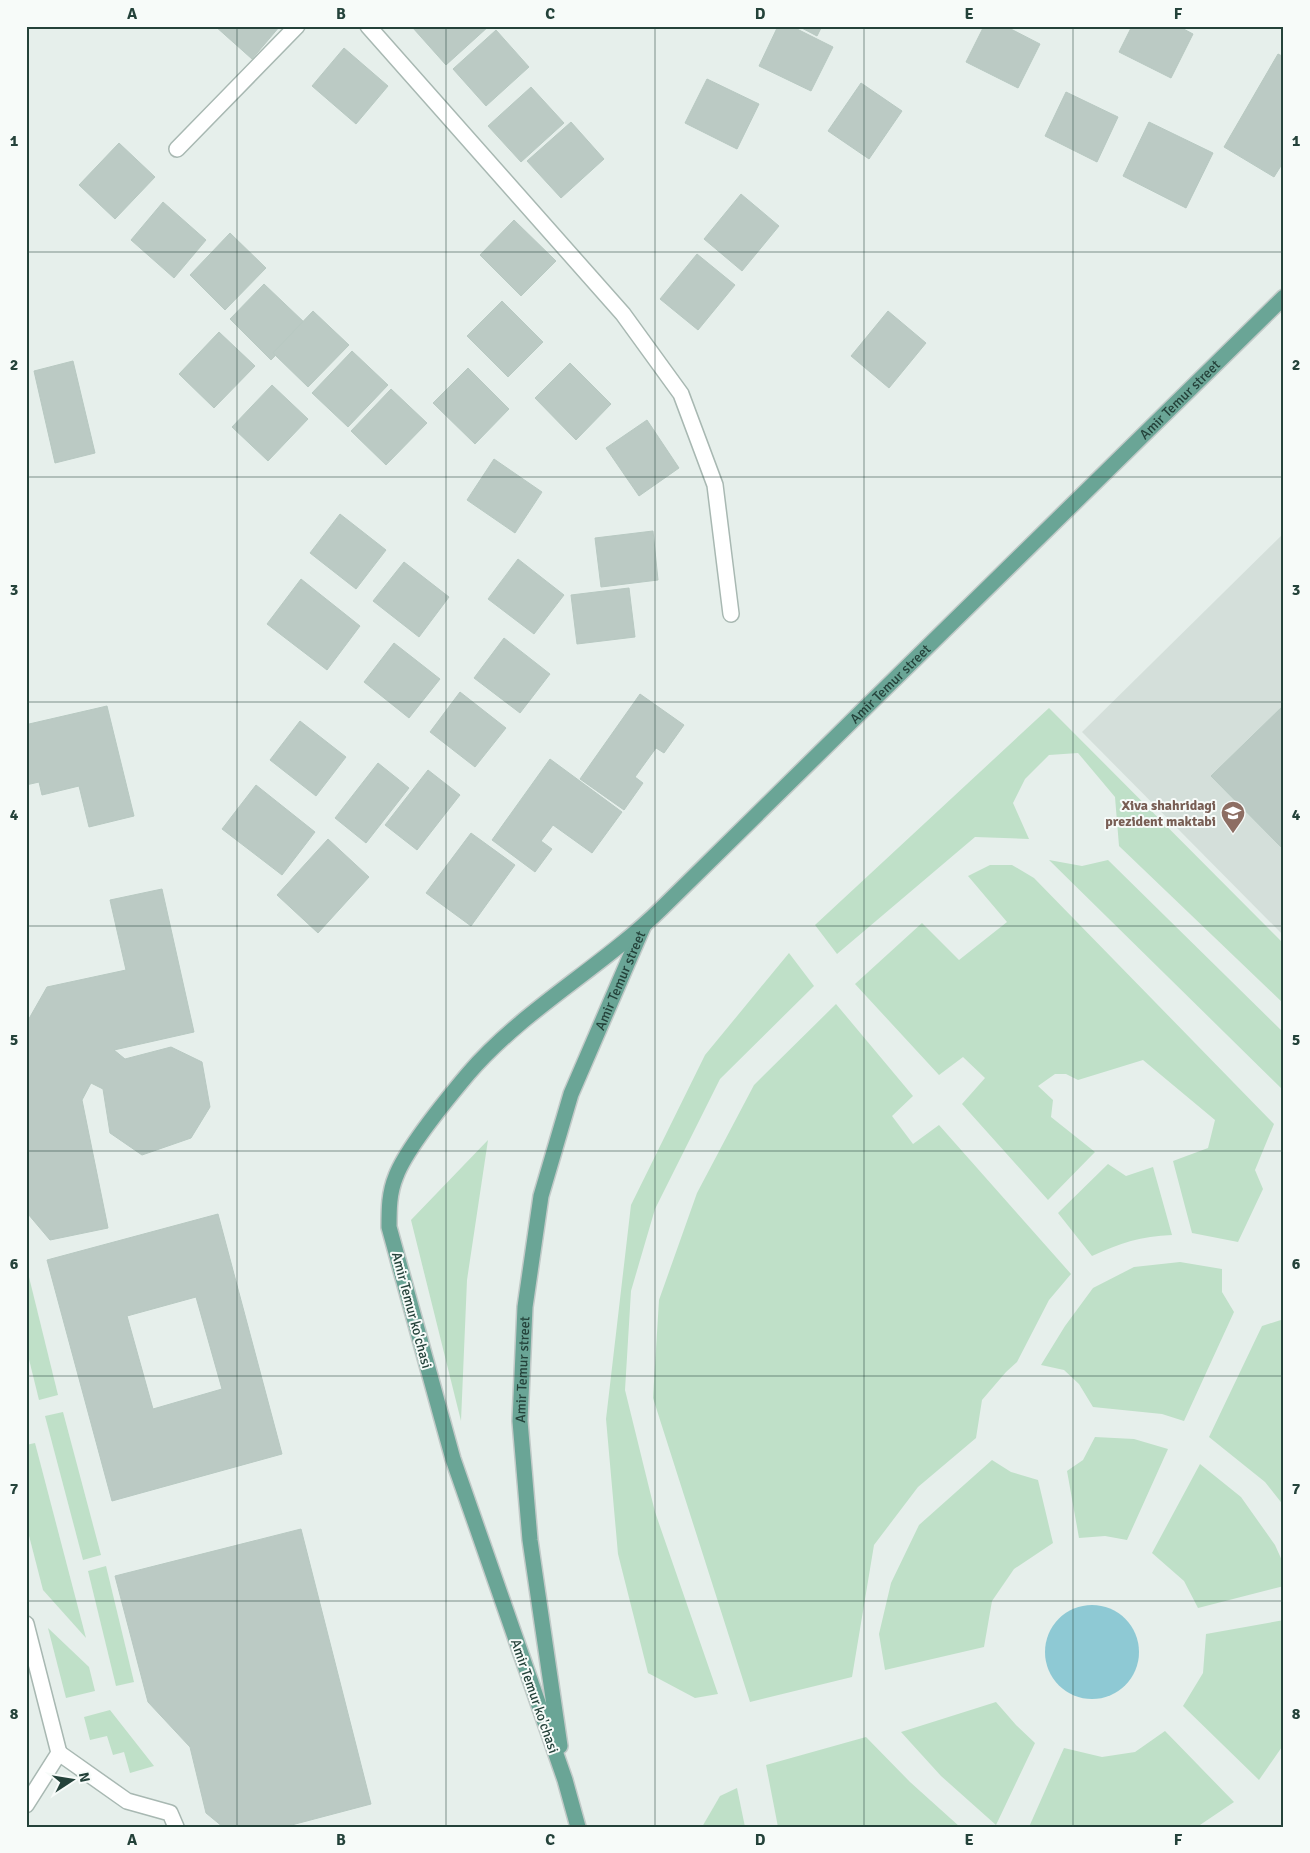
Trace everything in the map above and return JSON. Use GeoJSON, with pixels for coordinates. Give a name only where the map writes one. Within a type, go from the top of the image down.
{"type":"FeatureCollection","features":[{"type":"Feature","properties":{"kind":"main road","name":"Amir Temur street"},"geometry":{"type":"LineString","coordinates":[[578,1827],[565,1780],[530,1540],[520,1421],[525,1307],[541,1196],[571,1094],[644,925],[1284,297]]}},
{"type":"Feature","properties":{"kind":"main road","name":"Amir Temur ko'chasi"},"geometry":{"type":"LineString","coordinates":[[565,1780],[453,1459],[389,1227],[389,1199],[397,1173],[412,1147],[466,1076],[488,1052],[511,1030],[644,925]]}},
{"type":"Feature","properties":{"kind":"street"},"geometry":{"type":"LineString","coordinates":[[178,149],[296,26]]}},
{"type":"Feature","properties":{"kind":"street"},"geometry":{"type":"LineString","coordinates":[[368,26],[623,314],[681,394],[715,484],[731,614]]}},
{"type":"Feature","properties":{"kind":"street"},"geometry":{"type":"LineString","coordinates":[[26,1624],[59,1753],[127,1801],[170,1813],[176,1827]]}},
{"type":"Feature","properties":{"kind":"street"},"geometry":{"type":"LineString","coordinates":[[26,1805],[59,1753]]}},
{"type":"Feature","properties":{"kind":"shaded area","name":"Xiva shahridagi prezident maktabi"},"geometry":{"type":"Polygon","coordinates":[[[1284,533],[1284,936],[1082,732],[1284,533]]]}},
{"type":"Feature","properties":{"kind":"green space"},"geometry":{"type":"Polygon","coordinates":[[[1049,708],[1284,944],[1284,1004],[1119,846],[1115,797],[1078,753],[1049,755],[1025,779],[1013,803],[1029,839],[975,837],[837,954],[815,925],[1049,708]]]}},
{"type":"Feature","properties":{"kind":"green space"},"geometry":{"type":"Polygon","coordinates":[[[1049,860],[1082,866],[1108,860],[1284,1033],[1284,1091],[1049,860]]]}},
{"type":"Feature","properties":{"kind":"green space"},"geometry":{"type":"Polygon","coordinates":[[[990,865],[1012,865],[1034,878],[1274,1124],[1255,1170],[1263,1189],[1238,1242],[1192,1233],[1173,1161],[1208,1148],[1215,1120],[1143,1060],[1078,1080],[1066,1074],[1055,1074],[1038,1086],[1053,1100],[1051,1117],[1095,1152],[1048,1200],[962,1104],[985,1078],[963,1057],[939,1075],[855,984],[922,923],[959,960],[1007,922],[968,876],[990,865]]]}},
{"type":"Feature","properties":{"kind":"green space"},"geometry":{"type":"Polygon","coordinates":[[[789,953],[814,986],[720,1079],[655,1209],[631,1291],[625,1390],[655,1512],[718,1694],[695,1698],[648,1673],[618,1554],[606,1419],[631,1205],[705,1055],[789,953]]]}},
{"type":"Feature","properties":{"kind":"green space"},"geometry":{"type":"Polygon","coordinates":[[[836,1004],[913,1096],[892,1116],[913,1144],[939,1125],[1071,1274],[1049,1300],[1017,1362],[982,1400],[976,1438],[918,1487],[874,1545],[852,1677],[750,1702],[653,1398],[659,1300],[697,1193],[754,1085],[836,1004]]]}},
{"type":"Feature","properties":{"kind":"green space"},"geometry":{"type":"Polygon","coordinates":[[[488,1140],[467,1280],[461,1421],[411,1220],[488,1140]]]}},
{"type":"Feature","properties":{"kind":"green space"},"geometry":{"type":"Polygon","coordinates":[[[1108,1164],[1126,1176],[1153,1167],[1172,1235],[1131,1241],[1092,1256],[1058,1213],[1108,1164]]]}},
{"type":"Feature","properties":{"kind":"green space"},"geometry":{"type":"Polygon","coordinates":[[[1180,1262],[1222,1269],[1222,1292],[1234,1312],[1184,1421],[1162,1414],[1093,1407],[1079,1384],[1064,1370],[1041,1365],[1065,1326],[1093,1288],[1134,1267],[1180,1262]]]}},
{"type":"Feature","properties":{"kind":"green space"},"geometry":{"type":"Polygon","coordinates":[[[26,1273],[28,1273],[58,1395],[39,1400],[26,1347],[26,1273]]]}},
{"type":"Feature","properties":{"kind":"green space"},"geometry":{"type":"Polygon","coordinates":[[[1284,1319],[1284,1506],[1265,1482],[1209,1437],[1262,1326],[1284,1319]]]}},
{"type":"Feature","properties":{"kind":"green space"},"geometry":{"type":"Polygon","coordinates":[[[63,1412],[101,1555],[83,1560],[45,1416],[63,1412]]]}},
{"type":"Feature","properties":{"kind":"green space"},"geometry":{"type":"Polygon","coordinates":[[[1095,1437],[1134,1439],[1168,1449],[1127,1540],[1105,1536],[1079,1538],[1067,1471],[1083,1460],[1095,1437]]]}},
{"type":"Feature","properties":{"kind":"green space"},"geometry":{"type":"Polygon","coordinates":[[[35,1443],[86,1638],[43,1590],[26,1524],[26,1445],[35,1443]]]}},
{"type":"Feature","properties":{"kind":"green space"},"geometry":{"type":"Polygon","coordinates":[[[992,1460],[1011,1472],[1038,1480],[1053,1543],[1014,1569],[992,1601],[984,1647],[885,1670],[879,1634],[891,1583],[919,1525],[992,1460]]]}},
{"type":"Feature","properties":{"kind":"green space"},"geometry":{"type":"Polygon","coordinates":[[[1200,1464],[1241,1497],[1275,1545],[1284,1565],[1284,1586],[1198,1608],[1184,1581],[1152,1553],[1200,1464]]]}},
{"type":"Feature","properties":{"kind":"green space"},"geometry":{"type":"Polygon","coordinates":[[[106,1566],[134,1682],[116,1686],[88,1571],[106,1566]]]}},
{"type":"Feature","properties":{"kind":"green space"},"geometry":{"type":"Polygon","coordinates":[[[1284,1620],[1284,1744],[1259,1780],[1183,1706],[1203,1673],[1206,1634],[1284,1620]]]}},
{"type":"Feature","properties":{"kind":"green space"},"geometry":{"type":"Polygon","coordinates":[[[48,1628],[89,1667],[95,1691],[66,1698],[48,1628]]]}},
{"type":"Feature","properties":{"kind":"green space"},"geometry":{"type":"Polygon","coordinates":[[[996,1702],[1035,1743],[996,1825],[941,1776],[901,1732],[996,1702]]]}},
{"type":"Feature","properties":{"kind":"green space"},"geometry":{"type":"Polygon","coordinates":[[[110,1710],[154,1766],[130,1773],[124,1752],[113,1755],[107,1736],[90,1740],[84,1717],[110,1710]]]}},
{"type":"Feature","properties":{"kind":"green space"},"geometry":{"type":"Polygon","coordinates":[[[1165,1731],[1234,1802],[1197,1827],[1029,1827],[1064,1748],[1102,1757],[1135,1752],[1165,1731]]]}},
{"type":"Feature","properties":{"kind":"green space"},"geometry":{"type":"Polygon","coordinates":[[[866,1737],[910,1782],[960,1827],[778,1827],[766,1765],[866,1737]]]}},
{"type":"Feature","properties":{"kind":"green space"},"geometry":{"type":"Polygon","coordinates":[[[737,1788],[745,1827],[702,1827],[720,1796],[737,1788]]]}},
{"type":"Feature","properties":{"kind":"water"},"geometry":{"type":"Polygon","coordinates":[[[1092,1605],[1110,1609],[1125,1619],[1135,1634],[1139,1652],[1135,1670],[1125,1685],[1110,1695],[1092,1699],[1074,1695],[1059,1685],[1049,1670],[1045,1652],[1049,1634],[1059,1619],[1074,1609],[1092,1605]]]}},
{"type":"Feature","properties":{"kind":"building"},"geometry":{"type":"Polygon","coordinates":[[[215,26],[280,26],[252,59],[215,26]]]}},
{"type":"Feature","properties":{"kind":"building"},"geometry":{"type":"Polygon","coordinates":[[[415,26],[489,26],[446,65],[413,28],[415,26]]]}},
{"type":"Feature","properties":{"kind":"building"},"geometry":{"type":"Polygon","coordinates":[[[778,26],[791,26],[833,47],[811,91],[759,66],[778,26]]]}},
{"type":"Feature","properties":{"kind":"building"},"geometry":{"type":"Polygon","coordinates":[[[798,26],[822,26],[817,36],[798,26]]]}},
{"type":"Feature","properties":{"kind":"building"},"geometry":{"type":"Polygon","coordinates":[[[984,26],[1005,26],[1040,44],[1018,88],[966,62],[984,26]]]}},
{"type":"Feature","properties":{"kind":"building"},"geometry":{"type":"Polygon","coordinates":[[[1132,26],[1178,26],[1193,34],[1171,78],[1119,52],[1132,26]]]}},
{"type":"Feature","properties":{"kind":"building"},"geometry":{"type":"Polygon","coordinates":[[[496,30],[529,67],[486,106],[453,69],[496,30]]]}},
{"type":"Feature","properties":{"kind":"building"},"geometry":{"type":"Polygon","coordinates":[[[344,48],[388,86],[356,124],[312,86],[344,48]]]}},
{"type":"Feature","properties":{"kind":"building"},"geometry":{"type":"Polygon","coordinates":[[[1278,54],[1284,57],[1284,161],[1274,177],[1224,147],[1278,54]]]}},
{"type":"Feature","properties":{"kind":"building"},"geometry":{"type":"Polygon","coordinates":[[[707,79],[759,104],[737,149],[685,123],[707,79]]]}},
{"type":"Feature","properties":{"kind":"building"},"geometry":{"type":"Polygon","coordinates":[[[861,83],[902,111],[869,159],[828,131],[861,83]]]}},
{"type":"Feature","properties":{"kind":"building"},"geometry":{"type":"Polygon","coordinates":[[[531,87],[564,123],[521,162],[488,126],[531,87]]]}},
{"type":"Feature","properties":{"kind":"building"},"geometry":{"type":"Polygon","coordinates":[[[1066,92],[1118,117],[1097,162],[1045,136],[1066,92]]]}},
{"type":"Feature","properties":{"kind":"building"},"geometry":{"type":"Polygon","coordinates":[[[571,122],[604,159],[561,198],[527,161],[571,122]]]}},
{"type":"Feature","properties":{"kind":"building"},"geometry":{"type":"Polygon","coordinates":[[[1149,122],[1213,153],[1186,208],[1123,176],[1149,122]]]}},
{"type":"Feature","properties":{"kind":"building"},"geometry":{"type":"Polygon","coordinates":[[[119,143],[155,177],[115,219],[79,185],[119,143]]]}},
{"type":"Feature","properties":{"kind":"building"},"geometry":{"type":"Polygon","coordinates":[[[741,194],[779,226],[742,271],[704,239],[741,194]]]}},
{"type":"Feature","properties":{"kind":"building"},"geometry":{"type":"Polygon","coordinates":[[[163,202],[206,240],[174,278],[131,240],[163,202]]]}},
{"type":"Feature","properties":{"kind":"building"},"geometry":{"type":"Polygon","coordinates":[[[514,220],[556,261],[521,296],[480,255],[514,220]]]}},
{"type":"Feature","properties":{"kind":"building"},"geometry":{"type":"Polygon","coordinates":[[[230,233],[266,268],[225,310],[190,275],[230,233]]]}},
{"type":"Feature","properties":{"kind":"building"},"geometry":{"type":"Polygon","coordinates":[[[697,254],[735,285],[698,330],[660,299],[697,254]]]}},
{"type":"Feature","properties":{"kind":"building"},"geometry":{"type":"Polygon","coordinates":[[[264,284],[306,324],[271,360],[230,319],[264,284]]]}},
{"type":"Feature","properties":{"kind":"building"},"geometry":{"type":"Polygon","coordinates":[[[502,301],[543,342],[508,377],[467,336],[502,301]]]}},
{"type":"Feature","properties":{"kind":"building"},"geometry":{"type":"Polygon","coordinates":[[[313,311],[349,345],[308,387],[273,353],[313,311]]]}},
{"type":"Feature","properties":{"kind":"building"},"geometry":{"type":"Polygon","coordinates":[[[888,311],[926,343],[889,388],[851,356],[888,311]]]}},
{"type":"Feature","properties":{"kind":"building"},"geometry":{"type":"Polygon","coordinates":[[[219,332],[255,366],[214,408],[179,374],[219,332]]]}},
{"type":"Feature","properties":{"kind":"building"},"geometry":{"type":"Polygon","coordinates":[[[352,351],[388,385],[348,427],[312,393],[352,351]]]}},
{"type":"Feature","properties":{"kind":"building"},"geometry":{"type":"Polygon","coordinates":[[[73,361],[95,453],[55,463],[34,371],[73,361]]]}},
{"type":"Feature","properties":{"kind":"building"},"geometry":{"type":"Polygon","coordinates":[[[570,363],[611,404],[576,440],[535,398],[570,363]]]}},
{"type":"Feature","properties":{"kind":"building"},"geometry":{"type":"Polygon","coordinates":[[[468,368],[509,409],[475,444],[433,403],[468,368]]]}},
{"type":"Feature","properties":{"kind":"building"},"geometry":{"type":"Polygon","coordinates":[[[272,385],[308,419],[268,461],[232,427],[272,385]]]}},
{"type":"Feature","properties":{"kind":"building"},"geometry":{"type":"Polygon","coordinates":[[[391,389],[427,423],[386,465],[351,431],[391,389]]]}},
{"type":"Feature","properties":{"kind":"building"},"geometry":{"type":"Polygon","coordinates":[[[647,420],[679,468],[639,496],[606,448],[647,420]]]}},
{"type":"Feature","properties":{"kind":"building"},"geometry":{"type":"Polygon","coordinates":[[[494,459],[542,492],[515,533],[467,500],[494,459]]]}},
{"type":"Feature","properties":{"kind":"building"},"geometry":{"type":"Polygon","coordinates":[[[340,514],[386,550],[356,589],[310,553],[340,514]]]}},
{"type":"Feature","properties":{"kind":"building"},"geometry":{"type":"Polygon","coordinates":[[[653,531],[658,580],[601,587],[595,538],[653,531]]]}},
{"type":"Feature","properties":{"kind":"building"},"geometry":{"type":"Polygon","coordinates":[[[518,559],[564,595],[534,634],[488,599],[518,559]]]}},
{"type":"Feature","properties":{"kind":"building"},"geometry":{"type":"Polygon","coordinates":[[[404,562],[449,597],[419,637],[373,601],[404,562]]]}},
{"type":"Feature","properties":{"kind":"building"},"geometry":{"type":"Polygon","coordinates":[[[301,579],[360,626],[327,670],[267,624],[301,579]]]}},
{"type":"Feature","properties":{"kind":"building"},"geometry":{"type":"Polygon","coordinates":[[[629,588],[635,637],[577,644],[571,595],[629,588]]]}},
{"type":"Feature","properties":{"kind":"building"},"geometry":{"type":"Polygon","coordinates":[[[504,638],[550,674],[520,713],[474,678],[504,638]]]}},
{"type":"Feature","properties":{"kind":"building"},"geometry":{"type":"Polygon","coordinates":[[[394,643],[440,679],[409,718],[364,682],[394,643]]]}},
{"type":"Feature","properties":{"kind":"building"},"geometry":{"type":"Polygon","coordinates":[[[460,692],[506,728],[475,767],[430,732],[460,692]]]}},
{"type":"Feature","properties":{"kind":"building"},"geometry":{"type":"Polygon","coordinates":[[[640,694],[684,725],[664,753],[656,748],[635,777],[643,783],[624,810],[580,779],[640,694]]]}},
{"type":"Feature","properties":{"kind":"building"},"geometry":{"type":"Polygon","coordinates":[[[1284,705],[1284,850],[1211,776],[1284,705]]]}},
{"type":"Feature","properties":{"kind":"building"},"geometry":{"type":"Polygon","coordinates":[[[107,706],[134,816],[89,827],[79,786],[42,795],[39,782],[26,785],[26,722],[29,724],[107,706]]]}},
{"type":"Feature","properties":{"kind":"building"},"geometry":{"type":"Polygon","coordinates":[[[300,721],[346,757],[316,796],[270,760],[300,721]]]}},
{"type":"Feature","properties":{"kind":"building"},"geometry":{"type":"Polygon","coordinates":[[[550,759],[622,812],[592,853],[553,825],[541,841],[552,849],[535,872],[492,840],[550,759]]]}},
{"type":"Feature","properties":{"kind":"building"},"geometry":{"type":"Polygon","coordinates":[[[378,763],[409,788],[366,843],[335,818],[378,763]]]}},
{"type":"Feature","properties":{"kind":"building"},"geometry":{"type":"Polygon","coordinates":[[[428,770],[460,795],[417,850],[385,825],[428,770]]]}},
{"type":"Feature","properties":{"kind":"building"},"geometry":{"type":"Polygon","coordinates":[[[256,785],[315,832],[282,875],[222,829],[256,785]]]}},
{"type":"Feature","properties":{"kind":"building"},"geometry":{"type":"Polygon","coordinates":[[[471,833],[515,865],[471,926],[426,893],[471,833]]]}},
{"type":"Feature","properties":{"kind":"building"},"geometry":{"type":"Polygon","coordinates":[[[328,839],[369,877],[318,933],[277,895],[328,839]]]}},
{"type":"Feature","properties":{"kind":"building"},"geometry":{"type":"Polygon","coordinates":[[[162,889],[194,1032],[114,1050],[125,1059],[171,1047],[202,1062],[210,1107],[191,1138],[142,1155],[110,1133],[103,1089],[91,1083],[82,1100],[108,1228],[50,1240],[28,1214],[26,1203],[26,1024],[47,987],[126,970],[110,900],[162,889]]]}},
{"type":"Feature","properties":{"kind":"building"},"geometry":{"type":"Polygon","coordinates":[[[218,1214],[282,1454],[112,1501],[47,1260],[218,1214]],[[196,1297],[127,1316],[153,1409],[222,1389],[196,1297]]]}},
{"type":"Feature","properties":{"kind":"building"},"geometry":{"type":"Polygon","coordinates":[[[301,1529],[371,1804],[284,1827],[223,1827],[206,1813],[190,1747],[148,1702],[115,1576],[301,1529]]]}},
{"type":"Feature","properties":{"kind":"place","name":"Xiva shahridagi prezident maktabi"},"geometry":{"type":"Point","coordinates":[1233,834]}}]}
